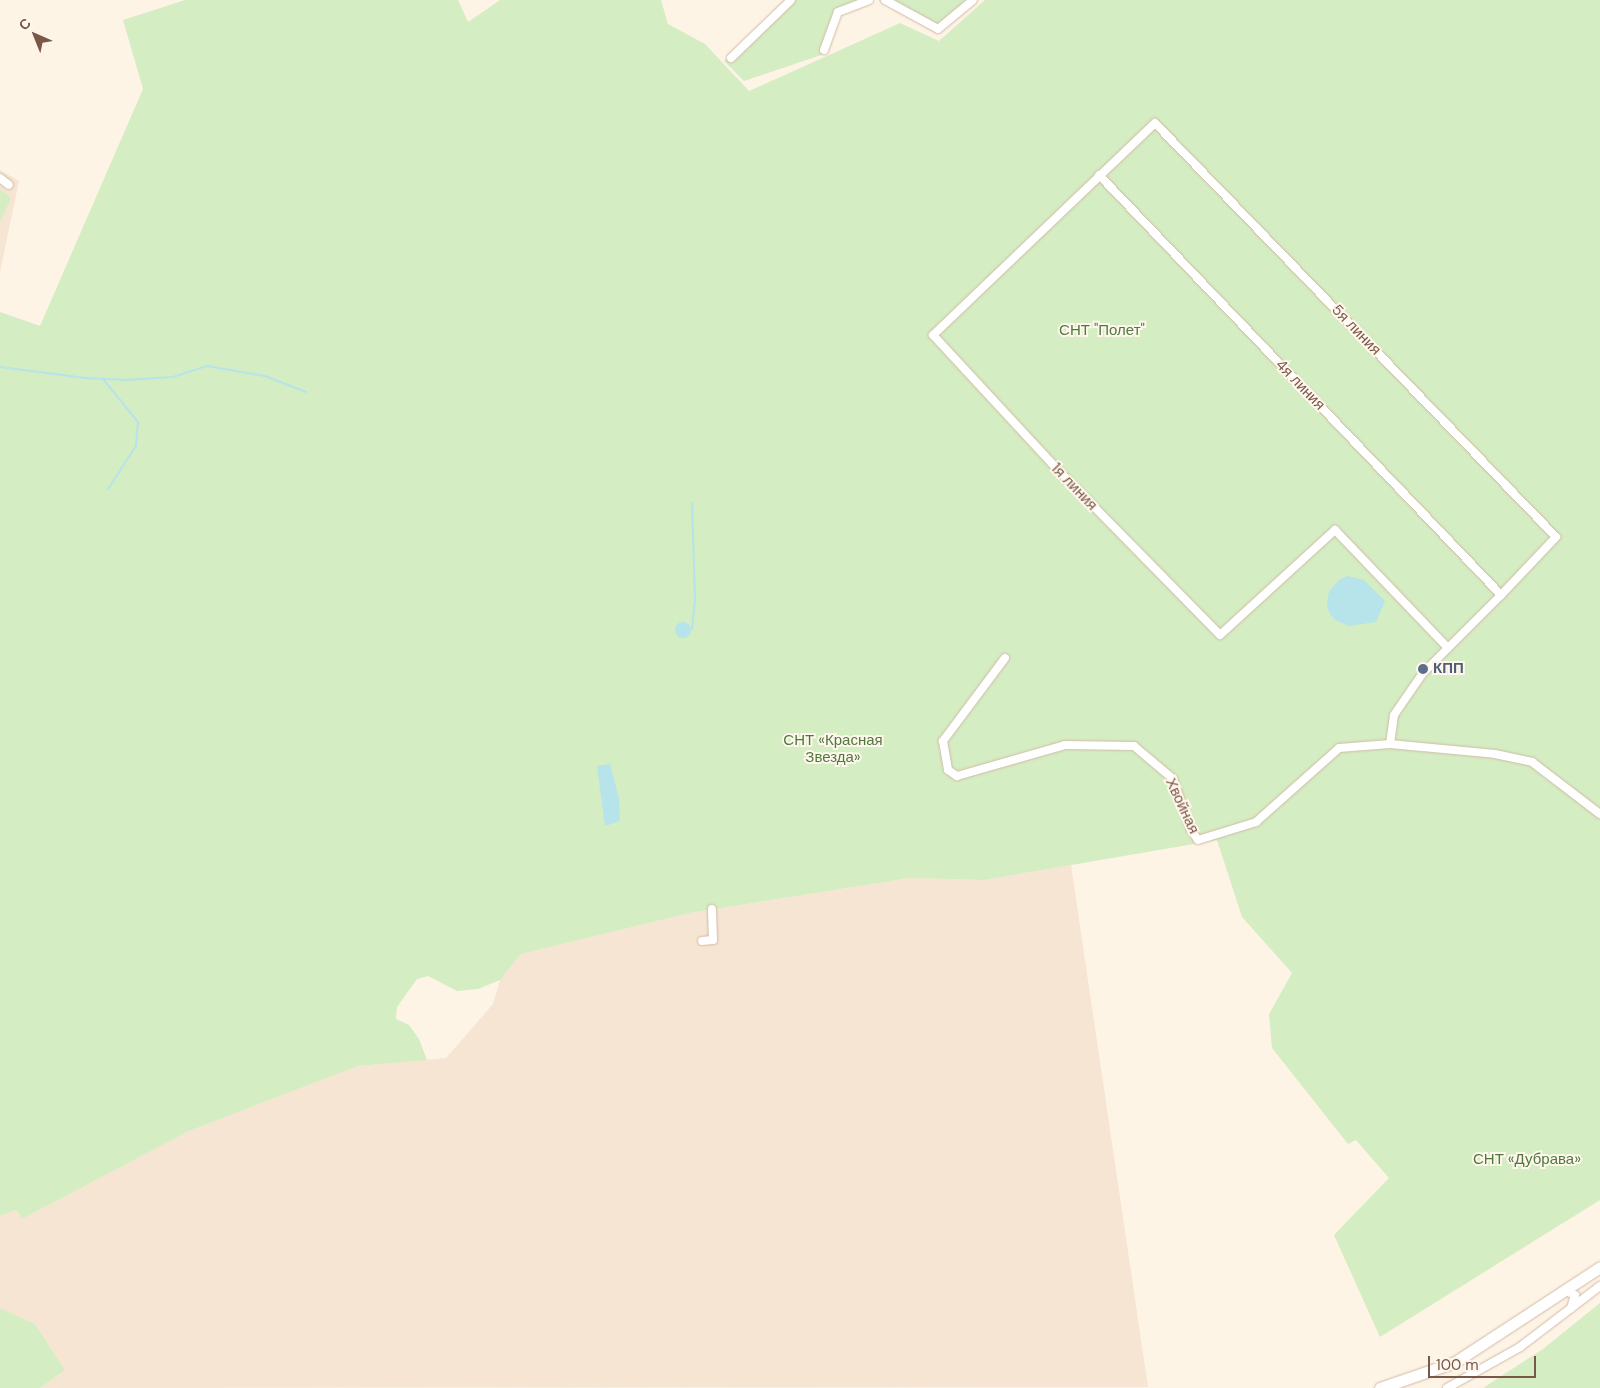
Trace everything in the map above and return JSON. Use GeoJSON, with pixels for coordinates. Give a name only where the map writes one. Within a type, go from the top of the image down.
{"type":"FeatureCollection","features":[{"type":"Feature","properties":{"kind":"main road"},"geometry":{"type":"LineString","coordinates":[[1380,1388],[1455,1362],[1600,1267]]}},
{"type":"Feature","properties":{"kind":"street"},"geometry":{"type":"LineString","coordinates":[[731,58],[791,0]]}},
{"type":"Feature","properties":{"kind":"street"},"geometry":{"type":"LineString","coordinates":[[824,50],[838,12],[869,0]]}},
{"type":"Feature","properties":{"kind":"street"},"geometry":{"type":"LineString","coordinates":[[885,0],[938,29],[973,0]]}},
{"type":"Feature","properties":{"kind":"street","name":"5я линия"},"geometry":{"type":"LineString","coordinates":[[1100,175],[1155,123],[1556,537],[1501,594]]}},
{"type":"Feature","properties":{"kind":"street","name":"1я линия"},"geometry":{"type":"LineString","coordinates":[[1100,175],[933,335],[1067,480],[1220,636],[1335,530],[1448,648]]}},
{"type":"Feature","properties":{"kind":"street","name":"4я линия"},"geometry":{"type":"LineString","coordinates":[[1100,175],[1501,594]]}},
{"type":"Feature","properties":{"kind":"street"},"geometry":{"type":"LineString","coordinates":[[0,178],[9,185]]}},
{"type":"Feature","properties":{"kind":"street"},"geometry":{"type":"LineString","coordinates":[[1501,594],[1423,673],[1394,715],[1390,744],[1495,754],[1532,762],[1600,814]]}},
{"type":"Feature","properties":{"kind":"street","name":"Хвойная"},"geometry":{"type":"LineString","coordinates":[[1005,658],[943,741],[948,770],[957,776],[1065,745],[1134,746],[1173,779],[1191,830],[1198,840],[1256,822],[1318,764],[1339,748],[1390,744]]}},
{"type":"Feature","properties":{"kind":"street"},"geometry":{"type":"LineString","coordinates":[[702,941],[713,940],[712,909]]}},
{"type":"Feature","properties":{"kind":"street"},"geometry":{"type":"LineString","coordinates":[[1447,1388],[1520,1346],[1600,1286]]}},
{"type":"Feature","properties":{"kind":"street"},"geometry":{"type":"LineString","coordinates":[[1566,1291],[1573,1292],[1575,1299],[1566,1313]]}},
{"type":"Feature","properties":{"kind":"shaded area"},"geometry":{"type":"Polygon","coordinates":[[[0,170],[19,181],[0,272],[0,170]]]}},
{"type":"Feature","properties":{"kind":"shaded area"},"geometry":{"type":"Polygon","coordinates":[[[1071,865],[1148,1387],[40,1388],[65,1370],[35,1324],[0,1308],[0,1216],[16,1210],[22,1219],[189,1131],[358,1066],[446,1058],[493,1004],[500,980],[521,954],[690,913],[910,878],[984,880],[1071,865]]]}},
{"type":"Feature","properties":{"kind":"green space"},"geometry":{"type":"Polygon","coordinates":[[[185,0],[458,0],[468,22],[500,0],[661,0],[668,24],[705,44],[749,91],[900,23],[939,41],[985,0],[1600,0],[1600,1200],[1380,1337],[1334,1235],[1389,1178],[1356,1140],[1348,1144],[1272,1048],[1269,1014],[1292,973],[1242,917],[1217,840],[984,880],[910,878],[690,913],[521,954],[500,980],[478,989],[457,991],[428,976],[417,979],[397,1007],[396,1019],[409,1025],[419,1039],[427,1060],[358,1066],[189,1131],[22,1219],[16,1210],[0,1216],[0,312],[40,326],[143,89],[123,20],[185,0]]]}},
{"type":"Feature","properties":{"kind":"green space"},"geometry":{"type":"Polygon","coordinates":[[[788,0],[871,0],[835,15],[824,54],[744,81],[724,61],[788,0]]]}},
{"type":"Feature","properties":{"kind":"green space"},"geometry":{"type":"Polygon","coordinates":[[[878,0],[978,0],[937,34],[878,0]]]}},
{"type":"Feature","properties":{"kind":"green space"},"geometry":{"type":"Polygon","coordinates":[[[0,189],[11,198],[0,222],[0,189]]]}},
{"type":"Feature","properties":{"kind":"green space"},"geometry":{"type":"Polygon","coordinates":[[[1600,1303],[1600,1388],[1483,1388],[1543,1349],[1600,1303]]]}},
{"type":"Feature","properties":{"kind":"green space"},"geometry":{"type":"Polygon","coordinates":[[[0,1308],[35,1324],[65,1370],[40,1388],[0,1388],[0,1308]]]}},
{"type":"Feature","properties":{"kind":"water"},"geometry":{"type":"Polygon","coordinates":[[[1348,576],[1364,580],[1385,601],[1376,622],[1349,626],[1335,620],[1330,614],[1327,606],[1329,591],[1340,579],[1348,576]]]}},
{"type":"Feature","properties":{"kind":"water"},"geometry":{"type":"Polygon","coordinates":[[[683,622],[689,624],[691,630],[689,636],[683,638],[677,636],[675,630],[677,624],[683,622]]]}},
{"type":"Feature","properties":{"kind":"water"},"geometry":{"type":"Polygon","coordinates":[[[610,764],[619,799],[620,821],[605,826],[597,766],[610,764]]]}},
{"type":"Feature","properties":{"kind":"waterway"},"geometry":{"type":"LineString","coordinates":[[0,367],[85,378],[127,380],[173,377],[207,366],[265,376],[306,392]]}},
{"type":"Feature","properties":{"kind":"waterway"},"geometry":{"type":"LineString","coordinates":[[103,379],[138,422],[136,446],[108,489]]}},
{"type":"Feature","properties":{"kind":"waterway"},"geometry":{"type":"LineString","coordinates":[[692,503],[695,598],[692,629]]}},
{"type":"Feature","properties":{"kind":"place","name":"КПП"},"geometry":{"type":"Point","coordinates":[1423,669]}},
{"type":"Feature","properties":{"kind":"park label","name":"СНТ \"Полет\""},"geometry":{"type":"Point","coordinates":[1102,331]}},
{"type":"Feature","properties":{"kind":"park label","name":"СНТ «Красная Звезда»"},"geometry":{"type":"Point","coordinates":[833,748]}},
{"type":"Feature","properties":{"kind":"park label","name":"СНТ «Дубрава»"},"geometry":{"type":"Point","coordinates":[1527,1160]}}]}
